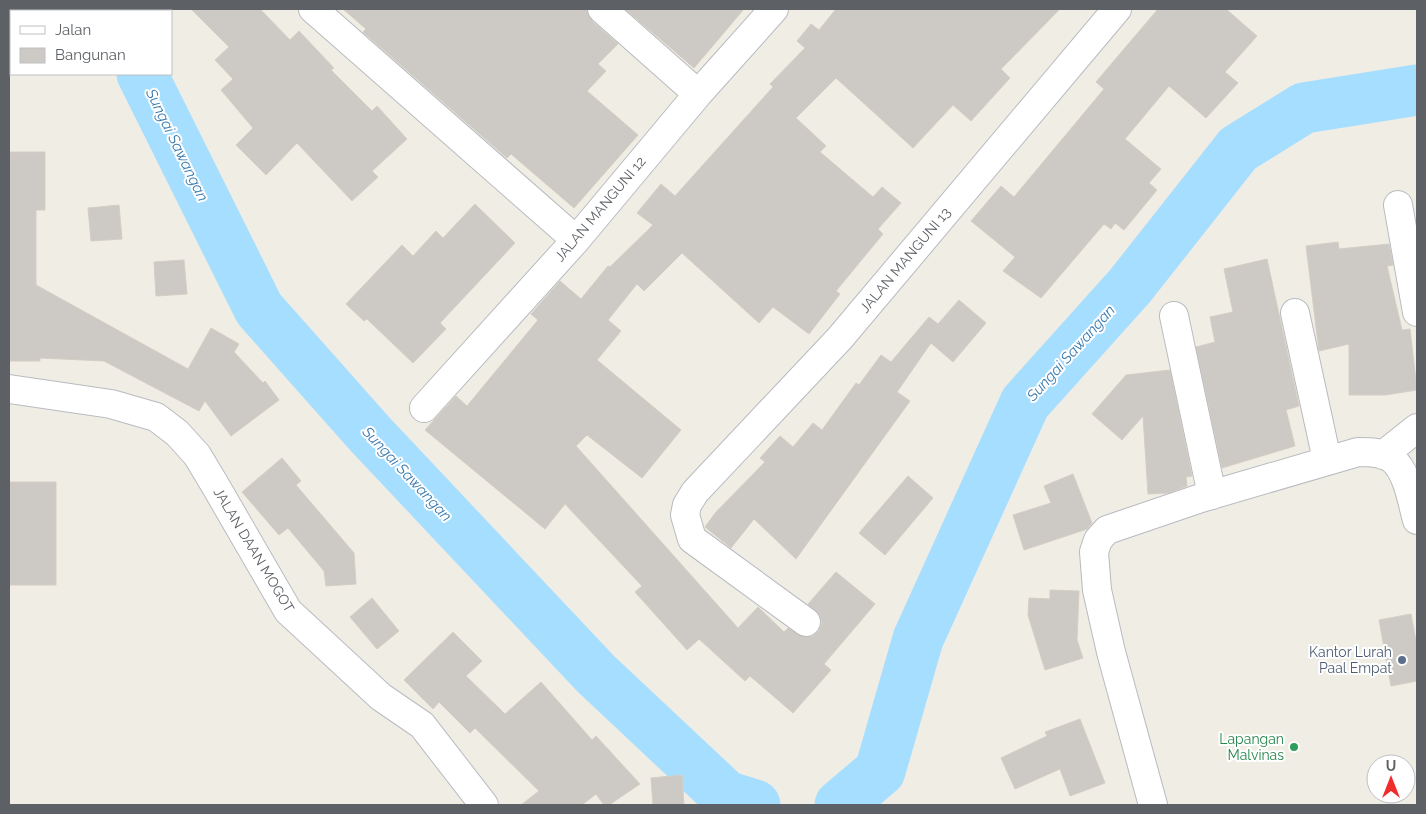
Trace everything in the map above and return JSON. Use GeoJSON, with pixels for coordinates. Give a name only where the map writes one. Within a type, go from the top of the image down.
{"type":"FeatureCollection","features":[{"type":"Feature","properties":{"kind":"street"},"geometry":{"type":"LineString","coordinates":[[313,9],[576,240]]}},
{"type":"Feature","properties":{"kind":"street"},"geometry":{"type":"LineString","coordinates":[[602,9],[698,94]]}},
{"type":"Feature","properties":{"kind":"street","name":"JALAN MANGUNI 12"},"geometry":{"type":"LineString","coordinates":[[424,408],[576,240],[698,94],[774,9]]}},
{"type":"Feature","properties":{"kind":"street","name":"JALAN MANGUNI 13"},"geometry":{"type":"LineString","coordinates":[[806,622],[692,539],[685,515],[687,505],[695,492],[840,338],[1117,9]]}},
{"type":"Feature","properties":{"kind":"street"},"geometry":{"type":"LineString","coordinates":[[1398,205],[1417,312]]}},
{"type":"Feature","properties":{"kind":"street"},"geometry":{"type":"LineString","coordinates":[[1295,313],[1327,460]]}},
{"type":"Feature","properties":{"kind":"street"},"geometry":{"type":"LineString","coordinates":[[1174,316],[1212,495]]}},
{"type":"Feature","properties":{"kind":"street","name":"JALAN DAAN MOGOT"},"geometry":{"type":"LineString","coordinates":[[9,389],[111,404],[156,417],[177,433],[197,456],[288,611],[320,644],[381,698],[422,725],[484,805]]}},
{"type":"Feature","properties":{"kind":"street"},"geometry":{"type":"LineString","coordinates":[[1383,456],[1417,428]]}},
{"type":"Feature","properties":{"kind":"street"},"geometry":{"type":"LineString","coordinates":[[1153,805],[1109,644],[1097,590],[1094,552],[1098,540],[1107,530],[1212,495],[1358,452],[1392,459],[1402,474],[1417,520]]}},
{"type":"Feature","properties":{"kind":"building"},"geometry":{"type":"Polygon","coordinates":[[[191,9],[260,9],[290,40],[299,31],[334,68],[331,70],[372,111],[377,106],[407,139],[372,171],[378,177],[352,201],[297,143],[266,175],[236,145],[253,128],[221,90],[233,79],[215,60],[229,47],[191,9]]]}},
{"type":"Feature","properties":{"kind":"building"},"geometry":{"type":"Polygon","coordinates":[[[343,9],[587,9],[592,21],[618,44],[598,64],[606,71],[587,91],[638,135],[574,208],[511,154],[507,158],[363,32],[366,29],[343,9]]]}},
{"type":"Feature","properties":{"kind":"building"},"geometry":{"type":"Polygon","coordinates":[[[625,9],[744,9],[694,68],[625,9]]]}},
{"type":"Feature","properties":{"kind":"building"},"geometry":{"type":"Polygon","coordinates":[[[836,9],[1060,9],[1001,69],[1010,78],[971,121],[953,105],[913,148],[836,78],[796,118],[826,146],[820,152],[873,197],[882,187],[901,203],[878,229],[883,234],[836,291],[840,294],[809,334],[773,307],[759,323],[682,253],[644,291],[637,284],[608,320],[621,331],[597,360],[681,430],[642,478],[587,435],[576,446],[738,628],[758,607],[784,632],[788,628],[804,637],[813,636],[819,631],[822,623],[820,615],[808,604],[836,572],[875,604],[824,664],[831,670],[793,713],[750,676],[745,681],[699,639],[687,650],[635,592],[642,586],[565,504],[545,529],[425,430],[456,396],[467,406],[538,320],[531,314],[560,281],[581,299],[608,266],[610,267],[653,225],[637,213],[661,184],[675,196],[773,87],[770,84],[805,48],[797,41],[811,24],[819,30],[836,9]]]}},
{"type":"Feature","properties":{"kind":"building"},"geometry":{"type":"Polygon","coordinates":[[[1158,9],[1226,9],[1257,36],[1225,72],[1238,83],[1206,118],[1169,86],[1125,139],[1161,169],[1149,183],[1157,190],[1124,230],[1115,223],[1111,229],[1104,224],[1041,298],[1003,271],[1015,257],[971,221],[1001,186],[1014,197],[1104,89],[1096,82],[1158,9]]]}},
{"type":"Feature","properties":{"kind":"building"},"geometry":{"type":"Polygon","coordinates":[[[9,152],[45,152],[45,210],[36,210],[36,285],[188,369],[211,328],[239,344],[234,352],[263,383],[265,381],[279,400],[231,436],[205,401],[199,411],[104,361],[40,358],[40,361],[9,361],[9,152]]]}},
{"type":"Feature","properties":{"kind":"building"},"geometry":{"type":"Polygon","coordinates":[[[475,204],[515,243],[440,323],[446,329],[413,363],[367,319],[364,321],[346,304],[402,245],[413,256],[436,231],[443,238],[475,204]]]}},
{"type":"Feature","properties":{"kind":"building"},"geometry":{"type":"Polygon","coordinates":[[[119,205],[122,239],[91,241],[88,208],[119,205]]]}},
{"type":"Feature","properties":{"kind":"building"},"geometry":{"type":"Polygon","coordinates":[[[1338,242],[1339,249],[1389,244],[1393,265],[1387,266],[1402,330],[1410,329],[1417,390],[1385,395],[1349,395],[1349,344],[1319,351],[1306,246],[1338,242]]]}},
{"type":"Feature","properties":{"kind":"building"},"geometry":{"type":"Polygon","coordinates":[[[1267,259],[1299,406],[1286,410],[1295,446],[1222,468],[1196,347],[1215,342],[1210,317],[1233,312],[1224,269],[1267,259]]]}},
{"type":"Feature","properties":{"kind":"building"},"geometry":{"type":"Polygon","coordinates":[[[184,260],[187,294],[156,296],[154,262],[184,260]]]}},
{"type":"Feature","properties":{"kind":"building"},"geometry":{"type":"Polygon","coordinates":[[[959,300],[986,323],[953,362],[931,343],[897,392],[910,401],[796,559],[754,519],[731,548],[705,527],[716,512],[765,462],[760,458],[780,436],[793,447],[813,423],[822,430],[856,383],[859,385],[881,355],[891,362],[929,317],[938,324],[959,300]]]}},
{"type":"Feature","properties":{"kind":"building"},"geometry":{"type":"Polygon","coordinates":[[[1170,370],[1192,476],[1186,477],[1187,486],[1168,493],[1148,494],[1143,416],[1122,440],[1092,414],[1126,375],[1170,370]]]}},
{"type":"Feature","properties":{"kind":"building"},"geometry":{"type":"Polygon","coordinates":[[[282,458],[301,481],[296,485],[354,553],[356,584],[326,586],[324,571],[288,528],[279,535],[242,492],[282,458]]]}},
{"type":"Feature","properties":{"kind":"building"},"geometry":{"type":"Polygon","coordinates":[[[1073,474],[1092,523],[1087,529],[1024,550],[1013,515],[1051,503],[1044,486],[1073,474]]]}},
{"type":"Feature","properties":{"kind":"building"},"geometry":{"type":"Polygon","coordinates":[[[908,476],[933,498],[885,555],[859,533],[908,476]]]}},
{"type":"Feature","properties":{"kind":"building"},"geometry":{"type":"Polygon","coordinates":[[[9,482],[56,482],[56,585],[9,585],[9,482]]]}},
{"type":"Feature","properties":{"kind":"building"},"geometry":{"type":"Polygon","coordinates":[[[1050,590],[1079,591],[1077,640],[1083,658],[1045,670],[1028,615],[1029,598],[1050,599],[1050,590]]]}},
{"type":"Feature","properties":{"kind":"building"},"geometry":{"type":"Polygon","coordinates":[[[372,598],[399,631],[377,649],[350,617],[372,598]]]}},
{"type":"Feature","properties":{"kind":"building","name":"Kantor Lurah Paal Empat"},"geometry":{"type":"Polygon","coordinates":[[[1411,614],[1417,646],[1417,681],[1391,686],[1379,620],[1411,614]]]}},
{"type":"Feature","properties":{"kind":"building"},"geometry":{"type":"Polygon","coordinates":[[[453,632],[482,661],[466,676],[505,714],[541,682],[592,740],[596,736],[640,784],[609,805],[604,805],[596,794],[582,805],[521,805],[539,791],[475,728],[470,733],[439,702],[433,709],[404,680],[453,632]]]}},
{"type":"Feature","properties":{"kind":"building"},"geometry":{"type":"Polygon","coordinates":[[[1080,719],[1105,783],[1070,796],[1060,769],[1015,789],[1001,758],[1047,736],[1045,732],[1080,719]]]}},
{"type":"Feature","properties":{"kind":"building"},"geometry":{"type":"Polygon","coordinates":[[[682,775],[684,805],[653,805],[651,778],[682,775]]]}},
{"type":"Feature","properties":{"kind":"waterway","name":"Sungai Sawangan"},"geometry":{"type":"LineString","coordinates":[[142,75],[259,309],[369,433],[596,674],[726,796],[755,805]]}},
{"type":"Feature","properties":{"kind":"waterway","name":"Sungai Sawangan"},"geometry":{"type":"LineString","coordinates":[[840,805],[880,771],[918,639],[1025,403],[1130,286],[1238,149],[1304,108],[1417,90]]}},
{"type":"Feature","properties":{"kind":"place","name":"Kantor Lurah Paal Empat"},"geometry":{"type":"Point","coordinates":[1402,660]}},
{"type":"Feature","properties":{"kind":"place","name":"Lapangan Malvinas"},"geometry":{"type":"Point","coordinates":[1294,747]}}]}
